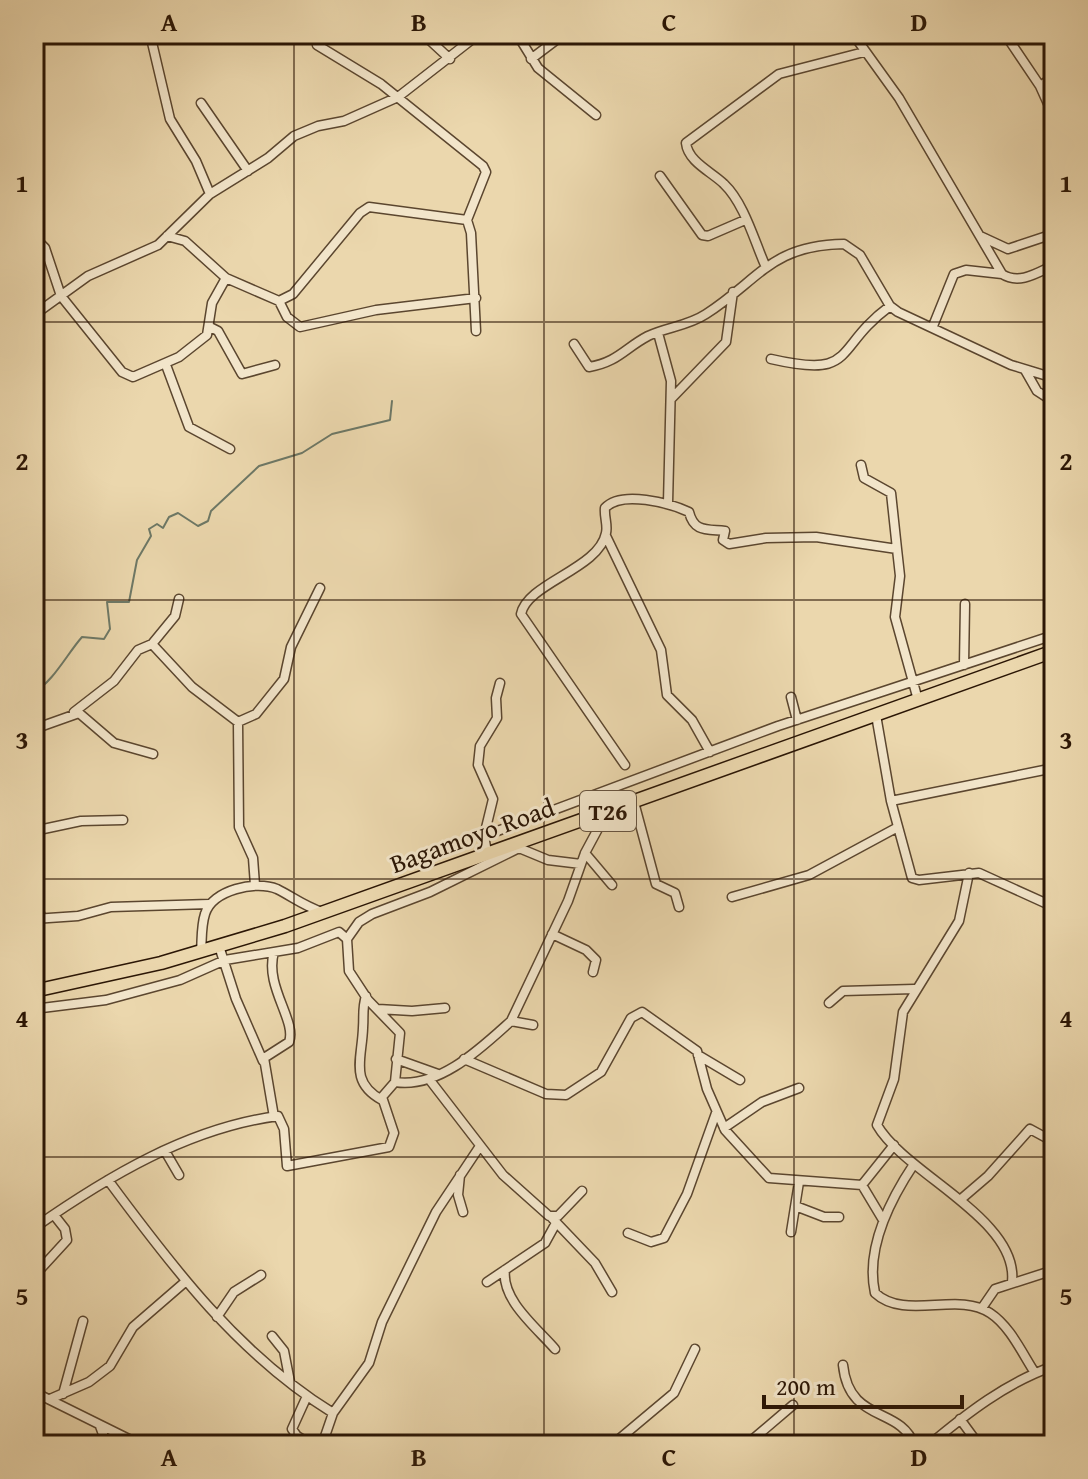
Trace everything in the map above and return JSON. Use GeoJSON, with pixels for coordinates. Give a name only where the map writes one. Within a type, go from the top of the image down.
{"type":"FeatureCollection","features":[{"type":"Feature","properties":{"kind":"highway","name":"Bagamoyo Road"},"geometry":{"type":"LineString","coordinates":[[34,991],[201,952],[322,913],[1054,651]]}},
{"type":"Feature","properties":{"kind":"street"},"geometry":{"type":"LineString","coordinates":[[150,34],[170,119],[196,161],[210,194]]}},
{"type":"Feature","properties":{"kind":"street"},"geometry":{"type":"LineString","coordinates":[[423,34],[450,59]]}},
{"type":"Feature","properties":{"kind":"street"},"geometry":{"type":"LineString","coordinates":[[34,315],[88,276],[144,254],[210,194],[305,130],[344,121],[398,97],[479,34]]}},
{"type":"Feature","properties":{"kind":"street"},"geometry":{"type":"LineString","coordinates":[[517,34],[531,59],[596,115]]}},
{"type":"Feature","properties":{"kind":"street"},"geometry":{"type":"LineString","coordinates":[[531,59],[564,34]]}},
{"type":"Feature","properties":{"kind":"street"},"geometry":{"type":"LineString","coordinates":[[853,34],[899,98],[1002,274],[1011,280],[1020,279],[1054,265]]}},
{"type":"Feature","properties":{"kind":"street"},"geometry":{"type":"LineString","coordinates":[[1005,34],[1040,86],[1054,117]]}},
{"type":"Feature","properties":{"kind":"street"},"geometry":{"type":"LineString","coordinates":[[317,45],[398,97],[485,168],[467,220],[471,233],[476,331]]}},
{"type":"Feature","properties":{"kind":"street"},"geometry":{"type":"LineString","coordinates":[[765,265],[725,185],[689,153],[686,143],[769,79],[791,70],[864,52]]}},
{"type":"Feature","properties":{"kind":"street"},"geometry":{"type":"LineString","coordinates":[[1040,86],[1054,77]]}},
{"type":"Feature","properties":{"kind":"street"},"geometry":{"type":"LineString","coordinates":[[201,103],[248,171]]}},
{"type":"Feature","properties":{"kind":"street"},"geometry":{"type":"LineString","coordinates":[[660,176],[702,235],[708,236],[745,220]]}},
{"type":"Feature","properties":{"kind":"street"},"geometry":{"type":"LineString","coordinates":[[279,301],[293,294],[343,233],[369,207],[467,220]]}},
{"type":"Feature","properties":{"kind":"street"},"geometry":{"type":"LineString","coordinates":[[183,218],[185,241]]}},
{"type":"Feature","properties":{"kind":"street"},"geometry":{"type":"LineString","coordinates":[[979,235],[1008,249],[1054,234],[1054,250]]}},
{"type":"Feature","properties":{"kind":"street"},"geometry":{"type":"LineString","coordinates":[[167,236],[185,241],[226,278],[279,301],[287,317],[300,327],[319,320],[376,310],[476,298]]}},
{"type":"Feature","properties":{"kind":"street"},"geometry":{"type":"LineString","coordinates":[[34,237],[45,248],[61,296],[122,372],[133,377],[166,365],[201,342],[210,327],[212,303],[226,278]]}},
{"type":"Feature","properties":{"kind":"street"},"geometry":{"type":"LineString","coordinates":[[574,344],[589,367],[619,358],[658,333],[705,315],[765,265],[805,249],[844,244],[860,255],[890,306],[995,359],[1054,378]]}},
{"type":"Feature","properties":{"kind":"street"},"geometry":{"type":"LineString","coordinates":[[933,326],[954,274],[966,270],[1002,274]]}},
{"type":"Feature","properties":{"kind":"street"},"geometry":{"type":"LineString","coordinates":[[671,399],[726,342],[733,291]]}},
{"type":"Feature","properties":{"kind":"street"},"geometry":{"type":"LineString","coordinates":[[771,359],[810,368],[832,365],[890,306]]}},
{"type":"Feature","properties":{"kind":"street"},"geometry":{"type":"LineString","coordinates":[[210,327],[218,331],[242,374],[275,365]]}},
{"type":"Feature","properties":{"kind":"street"},"geometry":{"type":"LineString","coordinates":[[658,333],[667,360],[671,399],[668,503]]}},
{"type":"Feature","properties":{"kind":"street"},"geometry":{"type":"LineString","coordinates":[[166,365],[189,427],[230,449]]}},
{"type":"Feature","properties":{"kind":"street"},"geometry":{"type":"LineString","coordinates":[[1025,370],[1037,391],[1054,402]]}},
{"type":"Feature","properties":{"kind":"street"},"geometry":{"type":"LineString","coordinates":[[861,465],[864,478],[891,493],[900,576],[895,617],[918,700]]}},
{"type":"Feature","properties":{"kind":"street"},"geometry":{"type":"LineString","coordinates":[[710,752],[692,720],[667,695],[661,650],[606,536],[606,505],[629,500],[668,503],[689,512],[698,528],[725,531],[723,540],[729,544],[766,538],[816,537],[897,549]]}},
{"type":"Feature","properties":{"kind":"street"},"geometry":{"type":"LineString","coordinates":[[606,536],[600,547],[525,603],[521,614],[625,765]]}},
{"type":"Feature","properties":{"kind":"street"},"geometry":{"type":"LineString","coordinates":[[238,722],[256,714],[284,679],[291,647],[320,588]]}},
{"type":"Feature","properties":{"kind":"street"},"geometry":{"type":"LineString","coordinates":[[34,729],[74,713],[114,681],[138,650],[152,644],[175,616],[179,599]]}},
{"type":"Feature","properties":{"kind":"street"},"geometry":{"type":"LineString","coordinates":[[964,665],[965,604]]}},
{"type":"Feature","properties":{"kind":"street"},"geometry":{"type":"LineString","coordinates":[[484,836],[632,778],[1054,635]]}},
{"type":"Feature","properties":{"kind":"street"},"geometry":{"type":"LineString","coordinates":[[152,644],[192,687],[238,722]]}},
{"type":"Feature","properties":{"kind":"street"},"geometry":{"type":"LineString","coordinates":[[568,672],[632,778]]}},
{"type":"Feature","properties":{"kind":"street"},"geometry":{"type":"LineString","coordinates":[[487,852],[484,836],[493,799],[478,765],[480,746],[497,718],[496,698],[500,683]]}},
{"type":"Feature","properties":{"kind":"street"},"geometry":{"type":"LineString","coordinates":[[791,697],[797,720]]}},
{"type":"Feature","properties":{"kind":"street"},"geometry":{"type":"LineString","coordinates":[[74,713],[85,717],[114,743],[153,754]]}},
{"type":"Feature","properties":{"kind":"street"},"geometry":{"type":"LineString","coordinates":[[876,715],[891,801],[912,878],[919,880],[969,873],[988,876],[1054,907]]}},
{"type":"Feature","properties":{"kind":"street"},"geometry":{"type":"LineString","coordinates":[[238,722],[239,827],[253,858],[255,885]]}},
{"type":"Feature","properties":{"kind":"street"},"geometry":{"type":"LineString","coordinates":[[891,801],[1054,768]]}},
{"type":"Feature","properties":{"kind":"street"},"geometry":{"type":"LineString","coordinates":[[634,802],[656,884],[675,893],[679,907]]}},
{"type":"Feature","properties":{"kind":"street"},"geometry":{"type":"LineString","coordinates":[[395,1082],[415,1083],[439,1074],[464,1059],[511,1021],[552,934],[585,853],[608,811]]}},
{"type":"Feature","properties":{"kind":"street"},"geometry":{"type":"LineString","coordinates":[[34,831],[81,821],[123,820]]}},
{"type":"Feature","properties":{"kind":"street"},"geometry":{"type":"LineString","coordinates":[[732,897],[809,875],[898,827]]}},
{"type":"Feature","properties":{"kind":"street"},"geometry":{"type":"LineString","coordinates":[[382,1100],[395,1082],[400,1033],[366,996],[347,966],[347,939],[359,922],[430,892],[519,848],[548,860],[581,864]]}},
{"type":"Feature","properties":{"kind":"street"},"geometry":{"type":"LineString","coordinates":[[585,853],[612,885]]}},
{"type":"Feature","properties":{"kind":"street"},"geometry":{"type":"LineString","coordinates":[[969,873],[959,921],[946,947],[914,989],[903,1012],[894,1079],[877,1122],[879,1129],[894,1145],[960,1200],[1000,1243],[1013,1269],[1012,1282]]}},
{"type":"Feature","properties":{"kind":"street"},"geometry":{"type":"LineString","coordinates":[[34,888],[38,919],[78,916],[111,907],[209,904],[228,893],[255,885],[276,889],[295,903],[322,913]]}},
{"type":"Feature","properties":{"kind":"street"},"geometry":{"type":"LineString","coordinates":[[201,952],[204,914],[209,904]]}},
{"type":"Feature","properties":{"kind":"street"},"geometry":{"type":"LineString","coordinates":[[34,1009],[106,1000],[180,980],[225,960],[298,948],[339,932],[347,939]]}},
{"type":"Feature","properties":{"kind":"street"},"geometry":{"type":"LineString","coordinates":[[552,934],[590,953],[596,960],[593,972]]}},
{"type":"Feature","properties":{"kind":"street"},"geometry":{"type":"LineString","coordinates":[[219,946],[236,999],[263,1061],[274,1117],[282,1123],[285,1162],[289,1166],[389,1147],[394,1133],[382,1100],[370,1092],[359,1078],[362,1008],[366,996]]}},
{"type":"Feature","properties":{"kind":"street"},"geometry":{"type":"LineString","coordinates":[[263,1061],[265,1056],[289,1042],[292,1032],[275,989],[270,964],[274,952]]}},
{"type":"Feature","properties":{"kind":"street"},"geometry":{"type":"LineString","coordinates":[[829,1003],[843,991],[914,989]]}},
{"type":"Feature","properties":{"kind":"street"},"geometry":{"type":"LineString","coordinates":[[377,1008],[412,1011],[445,1008]]}},
{"type":"Feature","properties":{"kind":"street"},"geometry":{"type":"LineString","coordinates":[[464,1059],[546,1094],[566,1095],[582,1087],[607,1065],[626,1026],[639,1012],[646,1013],[698,1055],[740,1080]]}},
{"type":"Feature","properties":{"kind":"street"},"geometry":{"type":"LineString","coordinates":[[511,1021],[533,1025]]}},
{"type":"Feature","properties":{"kind":"street"},"geometry":{"type":"LineString","coordinates":[[698,1055],[716,1113],[724,1128],[766,1177],[862,1185]]}},
{"type":"Feature","properties":{"kind":"street"},"geometry":{"type":"LineString","coordinates":[[396,1059],[439,1074]]}},
{"type":"Feature","properties":{"kind":"street"},"geometry":{"type":"LineString","coordinates":[[429,1079],[507,1180],[554,1220],[595,1263],[612,1292]]}},
{"type":"Feature","properties":{"kind":"street"},"geometry":{"type":"LineString","coordinates":[[724,1128],[762,1102],[775,1100],[799,1088]]}},
{"type":"Feature","properties":{"kind":"street"},"geometry":{"type":"LineString","coordinates":[[628,1233],[651,1242],[664,1238],[687,1194],[716,1113]]}},
{"type":"Feature","properties":{"kind":"street"},"geometry":{"type":"LineString","coordinates":[[34,1228],[108,1180],[165,1151],[237,1124],[274,1117]]}},
{"type":"Feature","properties":{"kind":"street"},"geometry":{"type":"LineString","coordinates":[[960,1200],[980,1184],[1030,1129],[1054,1142]]}},
{"type":"Feature","properties":{"kind":"street"},"geometry":{"type":"LineString","coordinates":[[862,1185],[894,1145]]}},
{"type":"Feature","properties":{"kind":"street"},"geometry":{"type":"LineString","coordinates":[[322,1445],[333,1413],[365,1370],[382,1322],[436,1212],[480,1146]]}},
{"type":"Feature","properties":{"kind":"street"},"geometry":{"type":"LineString","coordinates":[[165,1151],[179,1175]]}},
{"type":"Feature","properties":{"kind":"street"},"geometry":{"type":"LineString","coordinates":[[914,1164],[883,1220],[874,1287],[881,1298],[900,1304],[982,1308],[1007,1330],[1035,1373]]}},
{"type":"Feature","properties":{"kind":"street"},"geometry":{"type":"LineString","coordinates":[[460,1174],[458,1195],[463,1212]]}},
{"type":"Feature","properties":{"kind":"street"},"geometry":{"type":"LineString","coordinates":[[108,1180],[185,1282],[242,1344],[333,1413]]}},
{"type":"Feature","properties":{"kind":"street"},"geometry":{"type":"LineString","coordinates":[[791,1232],[798,1207],[799,1182]]}},
{"type":"Feature","properties":{"kind":"street"},"geometry":{"type":"LineString","coordinates":[[862,1185],[883,1220]]}},
{"type":"Feature","properties":{"kind":"street"},"geometry":{"type":"LineString","coordinates":[[487,1282],[545,1243],[554,1220],[582,1191]]}},
{"type":"Feature","properties":{"kind":"street"},"geometry":{"type":"LineString","coordinates":[[798,1207],[824,1217],[839,1217]]}},
{"type":"Feature","properties":{"kind":"street"},"geometry":{"type":"LineString","coordinates":[[34,1276],[67,1240],[65,1229],[54,1215]]}},
{"type":"Feature","properties":{"kind":"street"},"geometry":{"type":"LineString","coordinates":[[505,1270],[505,1287],[555,1349]]}},
{"type":"Feature","properties":{"kind":"street"},"geometry":{"type":"LineString","coordinates":[[982,1308],[995,1289],[1054,1270]]}},
{"type":"Feature","properties":{"kind":"street"},"geometry":{"type":"LineString","coordinates":[[217,1317],[234,1292],[261,1275]]}},
{"type":"Feature","properties":{"kind":"street"},"geometry":{"type":"LineString","coordinates":[[50,1399],[89,1382],[110,1366],[133,1327],[185,1282]]}},
{"type":"Feature","properties":{"kind":"street"},"geometry":{"type":"LineString","coordinates":[[63,1394],[83,1321]]}},
{"type":"Feature","properties":{"kind":"street"},"geometry":{"type":"LineString","coordinates":[[272,1336],[284,1351],[290,1382]]}},
{"type":"Feature","properties":{"kind":"street"},"geometry":{"type":"LineString","coordinates":[[612,1445],[674,1393],[695,1349]]}},
{"type":"Feature","properties":{"kind":"street"},"geometry":{"type":"LineString","coordinates":[[843,1365],[845,1386],[852,1398],[902,1429],[914,1445]]}},
{"type":"Feature","properties":{"kind":"street"},"geometry":{"type":"LineString","coordinates":[[929,1445],[960,1419],[1035,1373],[1054,1366]]}},
{"type":"Feature","properties":{"kind":"street"},"geometry":{"type":"LineString","coordinates":[[34,1392],[141,1445]]}},
{"type":"Feature","properties":{"kind":"street"},"geometry":{"type":"LineString","coordinates":[[307,1396],[292,1429],[312,1445]]}},
{"type":"Feature","properties":{"kind":"street"},"geometry":{"type":"LineString","coordinates":[[746,1445],[793,1405]]}},
{"type":"Feature","properties":{"kind":"street"},"geometry":{"type":"LineString","coordinates":[[960,1419],[979,1445]]}},
{"type":"Feature","properties":{"kind":"street"},"geometry":{"type":"LineString","coordinates":[[100,1426],[107,1445]]}},
{"type":"Feature","properties":{"kind":"waterway"},"geometry":{"type":"LineString","coordinates":[[34,692],[54,675],[82,637],[104,639],[110,629],[107,602],[129,602],[137,560],[151,536],[149,529],[157,524],[163,528],[169,517],[178,513],[198,526],[208,521],[211,511],[259,466],[302,453],[332,434],[390,420],[392,401]]}}]}
